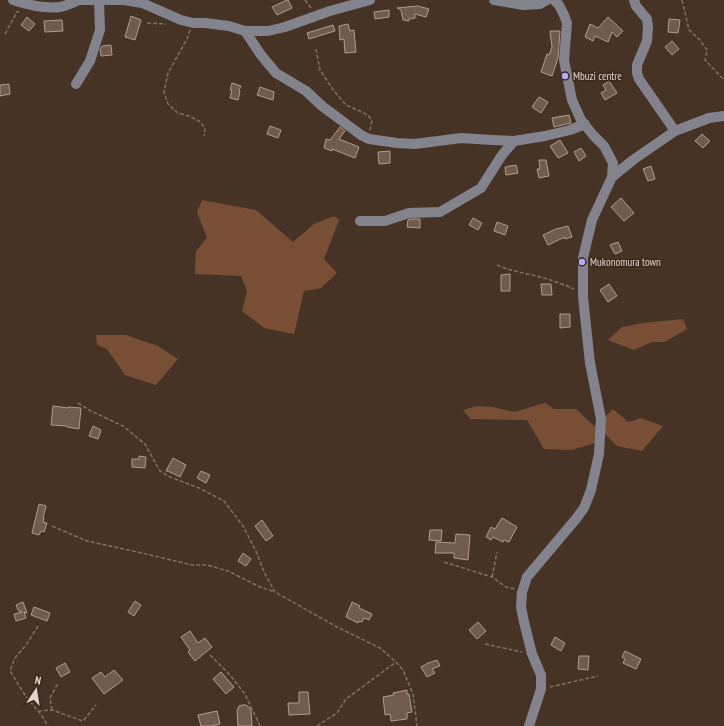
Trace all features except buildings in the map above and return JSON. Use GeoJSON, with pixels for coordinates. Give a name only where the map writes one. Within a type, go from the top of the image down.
{"type":"FeatureCollection","features":[{"type":"Feature","properties":{"kind":"street"},"geometry":{"type":"LineString","coordinates":[[13,0],[27,5],[46,7],[60,7],[80,0],[124,0],[142,3],[193,23],[229,26],[245,32],[268,31],[285,27],[330,11],[370,0]]}},
{"type":"Feature","properties":{"kind":"street"},"geometry":{"type":"LineString","coordinates":[[76,84],[90,60],[100,30],[99,0]]}},
{"type":"Feature","properties":{"kind":"street"},"geometry":{"type":"LineString","coordinates":[[494,0],[524,5],[540,4],[547,0]]}},
{"type":"Feature","properties":{"kind":"street"},"geometry":{"type":"LineString","coordinates":[[529,726],[541,689],[541,675],[532,654],[524,622],[521,607],[522,592],[526,577],[584,508],[591,490],[600,454],[601,419],[590,363],[583,293],[583,258],[592,220],[612,177],[613,163],[604,146],[581,120],[572,100],[564,60],[567,23],[559,5],[554,0]]}},
{"type":"Feature","properties":{"kind":"street"},"geometry":{"type":"LineString","coordinates":[[634,0],[636,6],[647,19],[648,28],[647,41],[637,64],[637,73],[639,79],[675,131]]}},
{"type":"Feature","properties":{"kind":"street"},"geometry":{"type":"LineString","coordinates":[[245,32],[260,55],[276,72],[306,91],[322,106],[360,135],[368,139],[415,144],[461,138],[514,141],[545,136],[570,130],[585,124]]}},
{"type":"Feature","properties":{"kind":"street"},"geometry":{"type":"LineString","coordinates":[[612,177],[633,160],[675,131],[709,118],[724,116]]}},
{"type":"Feature","properties":{"kind":"street"},"geometry":{"type":"LineString","coordinates":[[360,221],[385,221],[410,213],[440,212],[481,188],[502,155],[514,141]]}},
{"type":"Feature","properties":{"kind":"path"},"geometry":{"type":"LineString","coordinates":[[682,0],[689,30],[699,39],[707,50],[705,60],[724,80]]}},
{"type":"Feature","properties":{"kind":"path"},"geometry":{"type":"LineString","coordinates":[[5,34],[17,12],[27,5]]}},
{"type":"Feature","properties":{"kind":"path"},"geometry":{"type":"LineString","coordinates":[[193,23],[187,39],[168,73],[164,92],[168,104],[178,113],[199,121],[205,128],[204,136]]}},
{"type":"Feature","properties":{"kind":"path"},"geometry":{"type":"LineString","coordinates":[[316,49],[320,70],[334,91],[346,105],[368,115],[372,121],[368,139]]}},
{"type":"Feature","properties":{"kind":"path"},"geometry":{"type":"LineString","coordinates":[[497,265],[520,273],[542,277],[569,286],[583,293]]}},
{"type":"Feature","properties":{"kind":"path"},"geometry":{"type":"LineString","coordinates":[[78,403],[122,426],[145,444],[160,471],[224,501],[243,526],[275,592]]}},
{"type":"Feature","properties":{"kind":"path"},"geometry":{"type":"LineString","coordinates":[[52,526],[88,541],[192,565],[208,564],[228,571],[260,587],[275,592],[337,627],[380,648],[403,670],[413,694],[416,726]]}},
{"type":"Feature","properties":{"kind":"path"},"geometry":{"type":"LineString","coordinates":[[492,577],[497,552]]}},
{"type":"Feature","properties":{"kind":"path"},"geometry":{"type":"LineString","coordinates":[[444,562],[492,577],[506,586],[522,592]]}},
{"type":"Feature","properties":{"kind":"path"},"geometry":{"type":"LineString","coordinates":[[38,626],[26,645],[15,658],[10,671],[25,695],[48,726]]}},
{"type":"Feature","properties":{"kind":"path"},"geometry":{"type":"LineString","coordinates":[[485,644],[532,654]]}},
{"type":"Feature","properties":{"kind":"path"},"geometry":{"type":"LineString","coordinates":[[210,655],[230,675],[245,694],[260,726]]}},
{"type":"Feature","properties":{"kind":"path"},"geometry":{"type":"LineString","coordinates":[[317,726],[337,713],[346,698],[396,662]]}},
{"type":"Feature","properties":{"kind":"path"},"geometry":{"type":"LineString","coordinates":[[541,689],[598,676]]}},
{"type":"Feature","properties":{"kind":"path"},"geometry":{"type":"LineString","coordinates":[[52,710],[50,698],[58,683]]}},
{"type":"Feature","properties":{"kind":"path"},"geometry":{"type":"LineString","coordinates":[[38,711],[52,710],[83,721],[96,705]]}},
{"type":"Feature","properties":{"kind":"shaded area"},"geometry":{"type":"Polygon","coordinates":[[[202,200],[256,210],[293,242],[314,224],[334,216],[339,220],[324,259],[337,273],[321,288],[304,291],[294,334],[264,328],[242,311],[247,291],[241,276],[195,274],[196,251],[207,238],[197,212],[202,200]]]}},
{"type":"Feature","properties":{"kind":"shaded area"},"geometry":{"type":"Polygon","coordinates":[[[683,319],[687,329],[665,342],[652,342],[634,350],[608,340],[622,327],[683,319]]]}},
{"type":"Feature","properties":{"kind":"shaded area"},"geometry":{"type":"Polygon","coordinates":[[[96,335],[126,335],[158,346],[178,359],[156,385],[125,375],[107,349],[97,345],[96,335]]]}},
{"type":"Feature","properties":{"kind":"shaded area"},"geometry":{"type":"Polygon","coordinates":[[[545,403],[554,409],[576,409],[595,427],[595,423],[599,431],[598,442],[572,450],[544,449],[527,420],[471,419],[463,410],[477,406],[492,407],[514,412],[545,403]]]}},
{"type":"Feature","properties":{"kind":"shaded area"},"geometry":{"type":"Polygon","coordinates":[[[613,409],[628,422],[641,418],[663,426],[642,451],[617,446],[605,434],[605,417],[613,409]]]}},
{"type":"Feature","properties":{"kind":"place","name":"Mbuzi centre"},"geometry":{"type":"Point","coordinates":[565,76]}},
{"type":"Feature","properties":{"kind":"place","name":"Mukonomura town"},"geometry":{"type":"Point","coordinates":[582,262]}}]}
